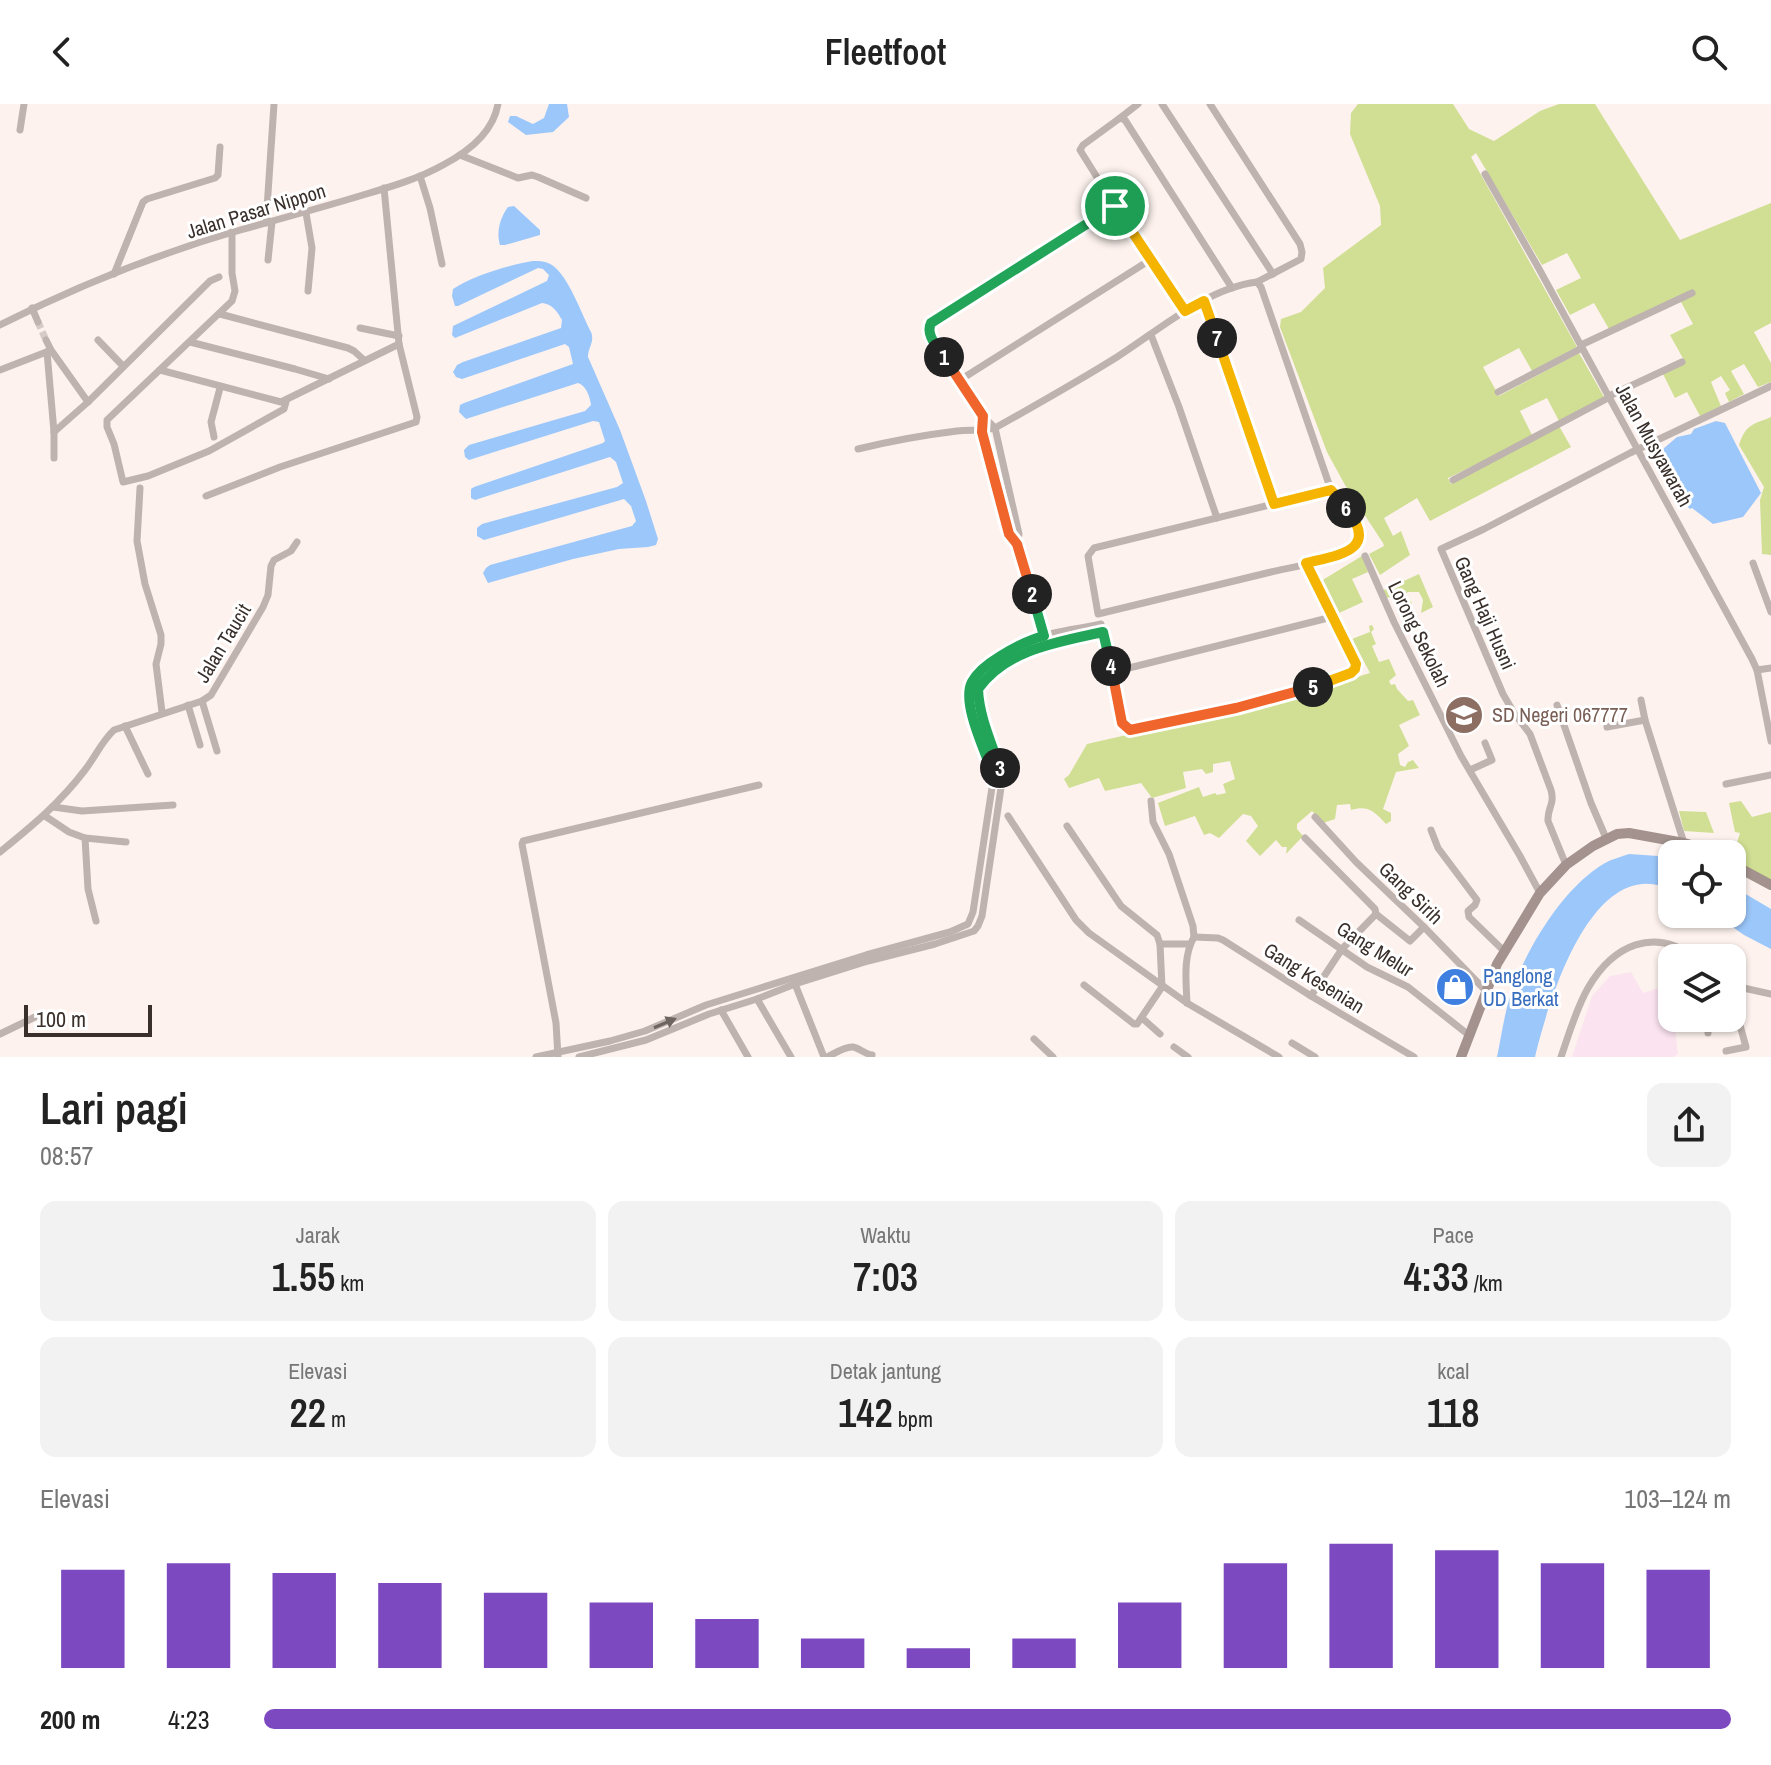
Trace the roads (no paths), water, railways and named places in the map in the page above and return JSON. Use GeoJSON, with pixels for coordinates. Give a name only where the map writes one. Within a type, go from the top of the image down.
{"type":"FeatureCollection","features":[{"type":"Feature","properties":{"kind":"street"},"geometry":{"type":"LineString","coordinates":[[20,130],[24,104]]}},
{"type":"Feature","properties":{"kind":"street"},"geometry":{"type":"LineString","coordinates":[[268,260],[274,104]]}},
{"type":"Feature","properties":{"kind":"street","name":"Jalan Pasar Nippon"},"geometry":{"type":"LineString","coordinates":[[0,325],[32,308],[114,274],[232,232],[306,213],[420,176],[475,144],[496,115],[498,104]]}},
{"type":"Feature","properties":{"kind":"street"},"geometry":{"type":"LineString","coordinates":[[1138,104],[1080,149],[1185,311]]}},
{"type":"Feature","properties":{"kind":"street"},"geometry":{"type":"LineString","coordinates":[[1162,104],[1273,274]]}},
{"type":"Feature","properties":{"kind":"street"},"geometry":{"type":"LineString","coordinates":[[858,449],[930,435],[963,430],[982,432],[995,428],[1085,377],[1185,311],[1232,288],[1257,282],[1301,259],[1300,244],[1210,104]]}},
{"type":"Feature","properties":{"kind":"street"},"geometry":{"type":"LineString","coordinates":[[1120,118],[1125,120],[1232,288]]}},
{"type":"Feature","properties":{"kind":"street"},"geometry":{"type":"LineString","coordinates":[[114,274],[143,202],[215,178],[218,175],[220,147]]}},
{"type":"Feature","properties":{"kind":"street"},"geometry":{"type":"LineString","coordinates":[[460,155],[514,177],[538,177],[586,198]]}},
{"type":"Feature","properties":{"kind":"street","name":"Jalan Musyawarah"},"geometry":{"type":"LineString","coordinates":[[1485,174],[1735,626],[1757,670],[1771,741]]}},
{"type":"Feature","properties":{"kind":"street"},"geometry":{"type":"LineString","coordinates":[[420,176],[442,264]]}},
{"type":"Feature","properties":{"kind":"street"},"geometry":{"type":"LineString","coordinates":[[206,496],[280,467],[416,422],[399,340],[384,188]]}},
{"type":"Feature","properties":{"kind":"street"},"geometry":{"type":"LineString","coordinates":[[1017,544],[1019,534],[995,428],[983,416],[928,329],[931,323],[1115,206]]}},
{"type":"Feature","properties":{"kind":"street"},"geometry":{"type":"LineString","coordinates":[[306,213],[312,248],[308,291]]}},
{"type":"Feature","properties":{"kind":"street"},"geometry":{"type":"LineString","coordinates":[[232,232],[232,301],[107,420],[125,483],[209,451],[284,409],[286,402]]}},
{"type":"Feature","properties":{"kind":"street"},"geometry":{"type":"LineString","coordinates":[[960,380],[1150,260]]}},
{"type":"Feature","properties":{"kind":"street"},"geometry":{"type":"LineString","coordinates":[[54,432],[210,281],[219,277]]}},
{"type":"Feature","properties":{"kind":"street"},"geometry":{"type":"LineString","coordinates":[[1098,614],[1344,553],[1356,544],[1358,537],[1352,515],[1331,490],[1257,282]]}},
{"type":"Feature","properties":{"kind":"street"},"geometry":{"type":"LineString","coordinates":[[1498,392],[1692,293]]}},
{"type":"Feature","properties":{"kind":"street"},"geometry":{"type":"LineString","coordinates":[[1204,301],[1274,504]]}},
{"type":"Feature","properties":{"kind":"street"},"geometry":{"type":"LineString","coordinates":[[32,308],[38,322]]}},
{"type":"Feature","properties":{"kind":"street"},"geometry":{"type":"LineString","coordinates":[[220,314],[348,348],[364,360]]}},
{"type":"Feature","properties":{"kind":"street"},"geometry":{"type":"LineString","coordinates":[[360,328],[399,340]]}},
{"type":"Feature","properties":{"kind":"street"},"geometry":{"type":"LineString","coordinates":[[1151,335],[1217,518]]}},
{"type":"Feature","properties":{"kind":"street"},"geometry":{"type":"LineString","coordinates":[[46,340],[54,458]]}},
{"type":"Feature","properties":{"kind":"street"},"geometry":{"type":"LineString","coordinates":[[98,340],[122,365]]}},
{"type":"Feature","properties":{"kind":"street"},"geometry":{"type":"LineString","coordinates":[[160,370],[220,388],[286,402],[399,340]]}},
{"type":"Feature","properties":{"kind":"street"},"geometry":{"type":"LineString","coordinates":[[190,342],[329,379]]}},
{"type":"Feature","properties":{"kind":"street"},"geometry":{"type":"LineString","coordinates":[[49,351],[88,402]]}},
{"type":"Feature","properties":{"kind":"street"},"geometry":{"type":"LineString","coordinates":[[0,370],[49,351]]}},
{"type":"Feature","properties":{"kind":"street"},"geometry":{"type":"LineString","coordinates":[[1453,480],[1682,362]]}},
{"type":"Feature","properties":{"kind":"street"},"geometry":{"type":"LineString","coordinates":[[1638,450],[1771,386]]}},
{"type":"Feature","properties":{"kind":"street"},"geometry":{"type":"LineString","coordinates":[[214,437],[211,422],[220,388]]}},
{"type":"Feature","properties":{"kind":"street"},"geometry":{"type":"LineString","coordinates":[[983,416],[982,432],[1009,534],[1017,544],[1045,640]]}},
{"type":"Feature","properties":{"kind":"street"},"geometry":{"type":"LineString","coordinates":[[987,452],[999,449]]}},
{"type":"Feature","properties":{"kind":"street","name":"Gang Haji Husni"},"geometry":{"type":"LineString","coordinates":[[1566,865],[1548,821],[1553,799],[1530,734],[1503,694],[1441,549],[1638,450]]}},
{"type":"Feature","properties":{"kind":"street"},"geometry":{"type":"LineString","coordinates":[[140,488],[137,541],[145,584],[161,635],[156,664],[162,712]]}},
{"type":"Feature","properties":{"kind":"street"},"geometry":{"type":"LineString","coordinates":[[1306,563],[1355,659],[1355,669],[1351,673],[1236,708],[1130,730],[1122,723],[1098,614],[1089,562],[1091,550],[1101,545],[1331,490]]}},
{"type":"Feature","properties":{"kind":"street","name":"Jalan Taucit"},"geometry":{"type":"LineString","coordinates":[[0,852],[45,816],[86,769],[111,732],[162,712],[202,701],[212,694],[263,607],[274,560],[291,551],[297,542]]}},
{"type":"Feature","properties":{"kind":"street","name":"Lorong Sekolah"},"geometry":{"type":"LineString","coordinates":[[1365,556],[1461,756],[1540,893]]}},
{"type":"Feature","properties":{"kind":"street"},"geometry":{"type":"LineString","coordinates":[[1753,563],[1771,612]]}},
{"type":"Feature","properties":{"kind":"street"},"geometry":{"type":"LineString","coordinates":[[1113,672],[1332,617]]}},
{"type":"Feature","properties":{"kind":"street"},"geometry":{"type":"LineString","coordinates":[[536,1057],[645,1031],[706,1005],[962,928],[971,920],[993,781],[969,704],[970,684],[1045,640],[1102,628]]}},
{"type":"Feature","properties":{"kind":"street"},"geometry":{"type":"LineString","coordinates":[[1757,670],[1771,668]]}},
{"type":"Feature","properties":{"kind":"street"},"geometry":{"type":"LineString","coordinates":[[885,953],[935,944],[974,931],[982,916],[1002,781],[978,699],[980,678]]}},
{"type":"Feature","properties":{"kind":"street"},"geometry":{"type":"LineString","coordinates":[[1641,700],[1683,840]]}},
{"type":"Feature","properties":{"kind":"street"},"geometry":{"type":"LineString","coordinates":[[202,701],[217,751]]}},
{"type":"Feature","properties":{"kind":"street"},"geometry":{"type":"LineString","coordinates":[[188,705],[200,745]]}},
{"type":"Feature","properties":{"kind":"street"},"geometry":{"type":"LineString","coordinates":[[1557,705],[1606,838]]}},
{"type":"Feature","properties":{"kind":"street"},"geometry":{"type":"LineString","coordinates":[[1607,727],[1645,720]]}},
{"type":"Feature","properties":{"kind":"street"},"geometry":{"type":"LineString","coordinates":[[125,726],[148,774]]}},
{"type":"Feature","properties":{"kind":"street"},"geometry":{"type":"LineString","coordinates":[[1470,770],[1492,760],[1485,743]]}},
{"type":"Feature","properties":{"kind":"street"},"geometry":{"type":"LineString","coordinates":[[1726,784],[1771,775]]}},
{"type":"Feature","properties":{"kind":"street"},"geometry":{"type":"LineString","coordinates":[[993,781],[1002,781]]}},
{"type":"Feature","properties":{"kind":"street"},"geometry":{"type":"LineString","coordinates":[[558,1054],[556,1023],[523,841],[759,785]]}},
{"type":"Feature","properties":{"kind":"street"},"geometry":{"type":"LineString","coordinates":[[1151,801],[1153,822],[1169,854],[1193,926],[1186,976],[1187,1003]]}},
{"type":"Feature","properties":{"kind":"street"},"geometry":{"type":"LineString","coordinates":[[53,807],[82,811],[173,805]]}},
{"type":"Feature","properties":{"kind":"street"},"geometry":{"type":"LineString","coordinates":[[45,816],[69,832],[85,838],[126,842]]}},
{"type":"Feature","properties":{"kind":"street"},"geometry":{"type":"LineString","coordinates":[[1008,816],[1076,920],[1089,933],[1162,987],[1279,1057]]}},
{"type":"Feature","properties":{"kind":"street","name":"Gang Sirih"},"geometry":{"type":"LineString","coordinates":[[1315,817],[1486,991]]}},
{"type":"Feature","properties":{"kind":"street"},"geometry":{"type":"LineString","coordinates":[[1067,826],[1121,906],[1157,935],[1160,944],[1162,987],[1142,1018],[1134,1024],[1084,985]]}},
{"type":"Feature","properties":{"kind":"street"},"geometry":{"type":"LineString","coordinates":[[1431,830],[1438,848],[1477,900],[1468,911],[1469,917],[1504,951]]}},
{"type":"Feature","properties":{"kind":"street"},"geometry":{"type":"LineString","coordinates":[[1461,1057],[1504,951],[1540,893],[1566,865],[1617,834],[1629,833],[1668,840]]}},
{"type":"Feature","properties":{"kind":"street"},"geometry":{"type":"LineString","coordinates":[[85,838],[88,889],[96,921]]}},
{"type":"Feature","properties":{"kind":"street"},"geometry":{"type":"LineString","coordinates":[[1305,838],[1375,909],[1376,914],[1410,941],[1424,927]]}},
{"type":"Feature","properties":{"kind":"street"},"geometry":{"type":"LineString","coordinates":[[1746,872],[1771,885]]}},
{"type":"Feature","properties":{"kind":"street"},"geometry":{"type":"LineString","coordinates":[[1311,996],[1342,949],[1376,914]]}},
{"type":"Feature","properties":{"kind":"street","name":"Gang Melur"},"geometry":{"type":"LineString","coordinates":[[1299,920],[1367,967],[1408,987],[1470,1036]]}},
{"type":"Feature","properties":{"kind":"street","name":"Gang Kesenian"},"geometry":{"type":"LineString","coordinates":[[1160,944],[1223,940],[1414,1057]]}},
{"type":"Feature","properties":{"kind":"street"},"geometry":{"type":"LineString","coordinates":[[1561,1057],[1589,986],[1612,958],[1645,942],[1673,944]]}},
{"type":"Feature","properties":{"kind":"street"},"geometry":{"type":"LineString","coordinates":[[582,1057],[667,1033],[709,1014],[757,999],[834,968]]}},
{"type":"Feature","properties":{"kind":"street"},"geometry":{"type":"LineString","coordinates":[[795,984],[826,1057],[849,1047],[872,1055]]}},
{"type":"Feature","properties":{"kind":"street"},"geometry":{"type":"LineString","coordinates":[[1746,988],[1771,994]]}},
{"type":"Feature","properties":{"kind":"street"},"geometry":{"type":"LineString","coordinates":[[757,999],[791,1057]]}},
{"type":"Feature","properties":{"kind":"street"},"geometry":{"type":"LineString","coordinates":[[706,1005],[709,1014]]}},
{"type":"Feature","properties":{"kind":"street"},"geometry":{"type":"LineString","coordinates":[[721,1010],[748,1057]]}},
{"type":"Feature","properties":{"kind":"street"},"geometry":{"type":"LineString","coordinates":[[0,1034],[35,1017]]}},
{"type":"Feature","properties":{"kind":"street"},"geometry":{"type":"LineString","coordinates":[[1142,1018],[1160,1034]]}},
{"type":"Feature","properties":{"kind":"street"},"geometry":{"type":"LineString","coordinates":[[1726,1051],[1746,1047],[1742,1032]]}},
{"type":"Feature","properties":{"kind":"street"},"geometry":{"type":"LineString","coordinates":[[1034,1039],[1053,1057]]}},
{"type":"Feature","properties":{"kind":"street"},"geometry":{"type":"LineString","coordinates":[[1292,1043],[1315,1057]]}},
{"type":"Feature","properties":{"kind":"street"},"geometry":{"type":"LineString","coordinates":[[625,1046],[628,1057]]}},
{"type":"Feature","properties":{"kind":"street"},"geometry":{"type":"LineString","coordinates":[[1174,1047],[1188,1057]]}},
{"type":"Feature","properties":{"kind":"water"},"geometry":{"type":"Polygon","coordinates":[[[549,104],[567,104],[569,117],[553,132],[526,135],[508,122],[510,116],[516,116],[533,124],[544,118],[549,104]]]}},
{"type":"Feature","properties":{"kind":"water"},"geometry":{"type":"Polygon","coordinates":[[[514,206],[540,230],[540,235],[500,245],[501,220],[508,207],[514,206]]]}},
{"type":"Feature","properties":{"kind":"water"},"geometry":{"type":"Polygon","coordinates":[[[533,261],[552,265],[558,271],[569,286],[591,332],[588,357],[620,430],[658,539],[656,545],[573,559],[488,583],[483,573],[490,565],[632,526],[636,521],[631,506],[624,499],[484,540],[477,536],[477,528],[482,524],[623,483],[616,462],[610,457],[475,500],[471,498],[474,487],[605,441],[599,422],[593,421],[469,460],[465,457],[464,450],[469,445],[585,411],[591,405],[589,395],[578,383],[466,419],[459,412],[460,405],[464,403],[573,364],[569,347],[565,344],[462,379],[453,372],[463,362],[561,328],[562,320],[556,311],[542,303],[455,338],[452,335],[453,326],[547,281],[549,275],[538,268],[458,306],[455,306],[452,296],[453,289],[492,271],[533,261]]]}},
{"type":"Feature","properties":{"kind":"water"},"geometry":{"type":"Polygon","coordinates":[[[1716,421],[1725,423],[1761,493],[1743,517],[1713,524],[1690,509],[1674,491],[1661,471],[1656,455],[1677,437],[1691,434],[1694,429],[1716,421]]]}},
{"type":"Feature","properties":{"kind":"water"},"geometry":{"type":"Polygon","coordinates":[[[1629,854],[1658,856],[1658,887],[1644,884],[1619,892],[1597,911],[1578,939],[1563,970],[1535,1057],[1497,1057],[1511,993],[1540,934],[1577,885],[1608,862],[1629,854]]]}},
{"type":"Feature","properties":{"kind":"water"},"geometry":{"type":"Polygon","coordinates":[[[1746,894],[1771,909],[1771,949],[1734,928],[1746,928],[1746,894]]]}},
{"type":"Feature","properties":{"kind":"tunnel"},"geometry":{"type":"LineString","coordinates":[[38,322],[46,340]]}},
{"type":"Feature","properties":{"kind":"place","name":"SD Negeri 067777"},"geometry":{"type":"Point","coordinates":[1464,715]}},
{"type":"Feature","properties":{"kind":"place","name":"Panglong UD Berkat"},"geometry":{"type":"Point","coordinates":[1455,987]}}]}
